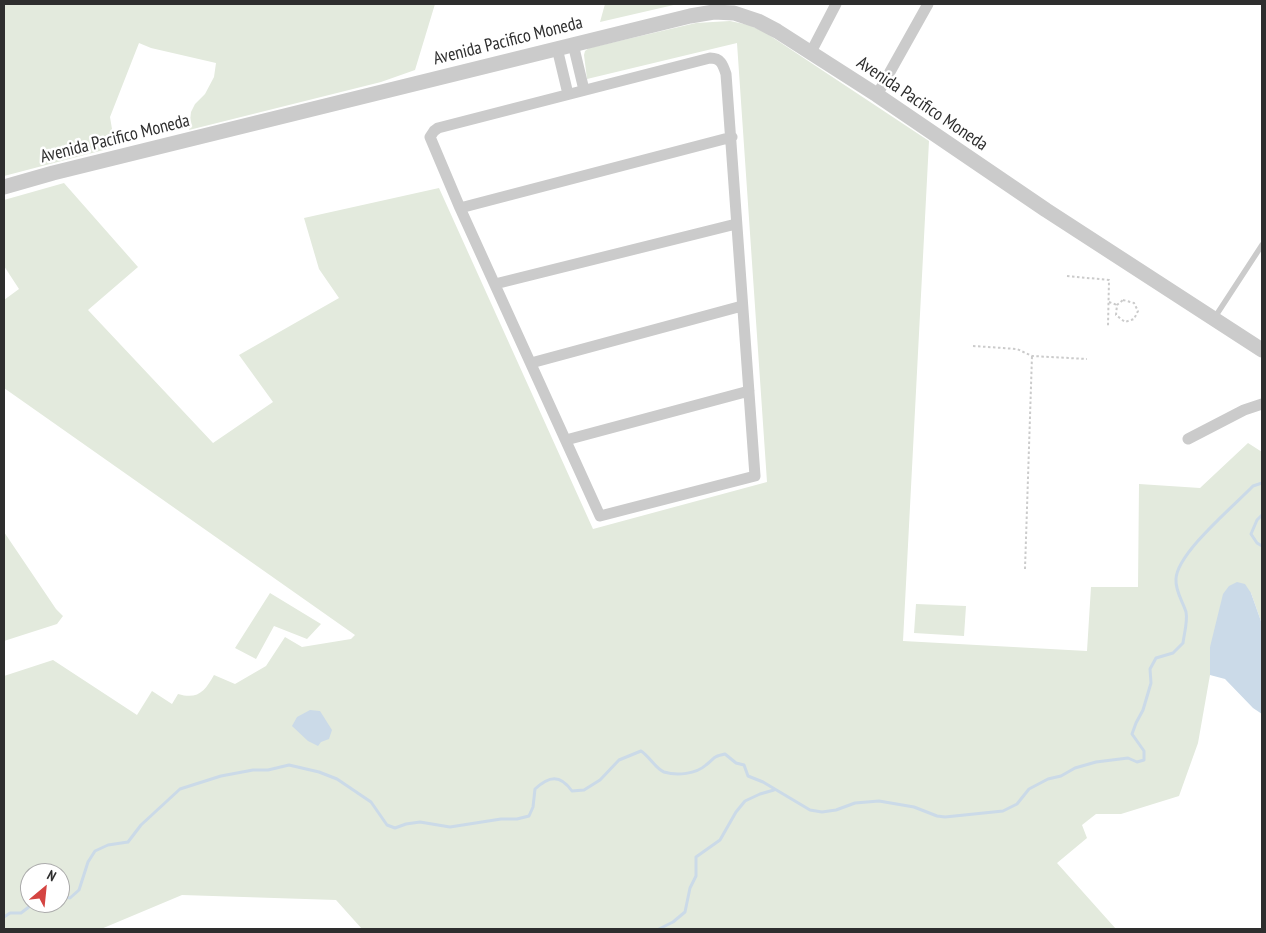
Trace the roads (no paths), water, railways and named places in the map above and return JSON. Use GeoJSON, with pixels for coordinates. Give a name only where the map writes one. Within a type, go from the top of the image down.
{"type":"FeatureCollection","features":[{"type":"Feature","properties":{"kind":"street"},"geometry":{"type":"LineString","coordinates":[[811,52],[836,4]]}},
{"type":"Feature","properties":{"kind":"street"},"geometry":{"type":"LineString","coordinates":[[877,95],[928,4]]}},
{"type":"Feature","properties":{"kind":"street","name":"Avenida Pacifico Moneda"},"geometry":{"type":"LineString","coordinates":[[4,187],[53,173],[573,44],[714,12],[734,13],[758,21],[811,52],[1046,210],[1262,350]]}},
{"type":"Feature","properties":{"kind":"street"},"geometry":{"type":"LineString","coordinates":[[573,44],[584,90]]}},
{"type":"Feature","properties":{"kind":"street"},"geometry":{"type":"LineString","coordinates":[[557,48],[568,94]]}},
{"type":"Feature","properties":{"kind":"street"},"geometry":{"type":"LineString","coordinates":[[714,58],[723,64],[726,74],[732,137],[736,224],[755,476],[600,516],[431,140],[434,130],[584,90],[714,58]]}},
{"type":"Feature","properties":{"kind":"street"},"geometry":{"type":"LineString","coordinates":[[460,208],[732,137]]}},
{"type":"Feature","properties":{"kind":"street"},"geometry":{"type":"LineString","coordinates":[[495,284],[736,224]]}},
{"type":"Feature","properties":{"kind":"street"},"geometry":{"type":"LineString","coordinates":[[531,363],[742,306]]}},
{"type":"Feature","properties":{"kind":"street"},"geometry":{"type":"LineString","coordinates":[[566,440],[750,391]]}},
{"type":"Feature","properties":{"kind":"street"},"geometry":{"type":"LineString","coordinates":[[1188,438],[1244,410],[1262,404]]}},
{"type":"Feature","properties":{"kind":"lane"},"geometry":{"type":"LineString","coordinates":[[1214,319],[1262,246]]}},
{"type":"Feature","properties":{"kind":"water"},"geometry":{"type":"Polygon","coordinates":[[[1237,582],[1245,584],[1251,593],[1262,624],[1262,714],[1253,708],[1225,679],[1210,675],[1210,647],[1223,594],[1229,586],[1237,582]]]}},
{"type":"Feature","properties":{"kind":"water"},"geometry":{"type":"Polygon","coordinates":[[[310,710],[320,711],[332,730],[329,739],[321,742],[318,746],[308,741],[292,726],[297,717],[310,710]]]}},
{"type":"Feature","properties":{"kind":"waterway"},"geometry":{"type":"LineString","coordinates":[[70,898],[79,890],[88,862],[95,851],[108,845],[128,842],[141,825],[180,789],[221,776],[253,770],[268,770],[289,765],[319,772],[337,779],[371,802],[387,825],[395,828],[420,822],[450,827],[529,816],[533,807],[535,789],[545,781],[559,779],[572,791],[584,790],[600,780],[619,760],[641,751],[661,770],[675,774],[697,770],[716,757],[725,754],[736,763],[744,765],[748,776],[763,782],[810,810],[822,812],[836,810],[855,803],[879,801],[914,807],[937,816],[945,817],[1003,811],[1017,804],[1029,789],[1075,768],[1096,762],[1128,758],[1137,762],[1144,760],[1144,751],[1132,734],[1143,710],[1151,683],[1150,669],[1156,658],[1173,653],[1183,643],[1186,612],[1177,588],[1176,579],[1179,568],[1186,556],[1208,530],[1253,486],[1262,483]]}},
{"type":"Feature","properties":{"kind":"waterway"},"geometry":{"type":"LineString","coordinates":[[1262,515],[1257,520],[1251,534],[1257,543],[1262,546]]}},
{"type":"Feature","properties":{"kind":"waterway"},"geometry":{"type":"LineString","coordinates":[[659,929],[673,922],[685,912],[690,888],[696,876],[696,857],[720,840],[736,812],[745,801],[774,790]]}},
{"type":"Feature","properties":{"kind":"waterway"},"geometry":{"type":"LineString","coordinates":[[4,917],[10,913],[20,913]]}}]}
